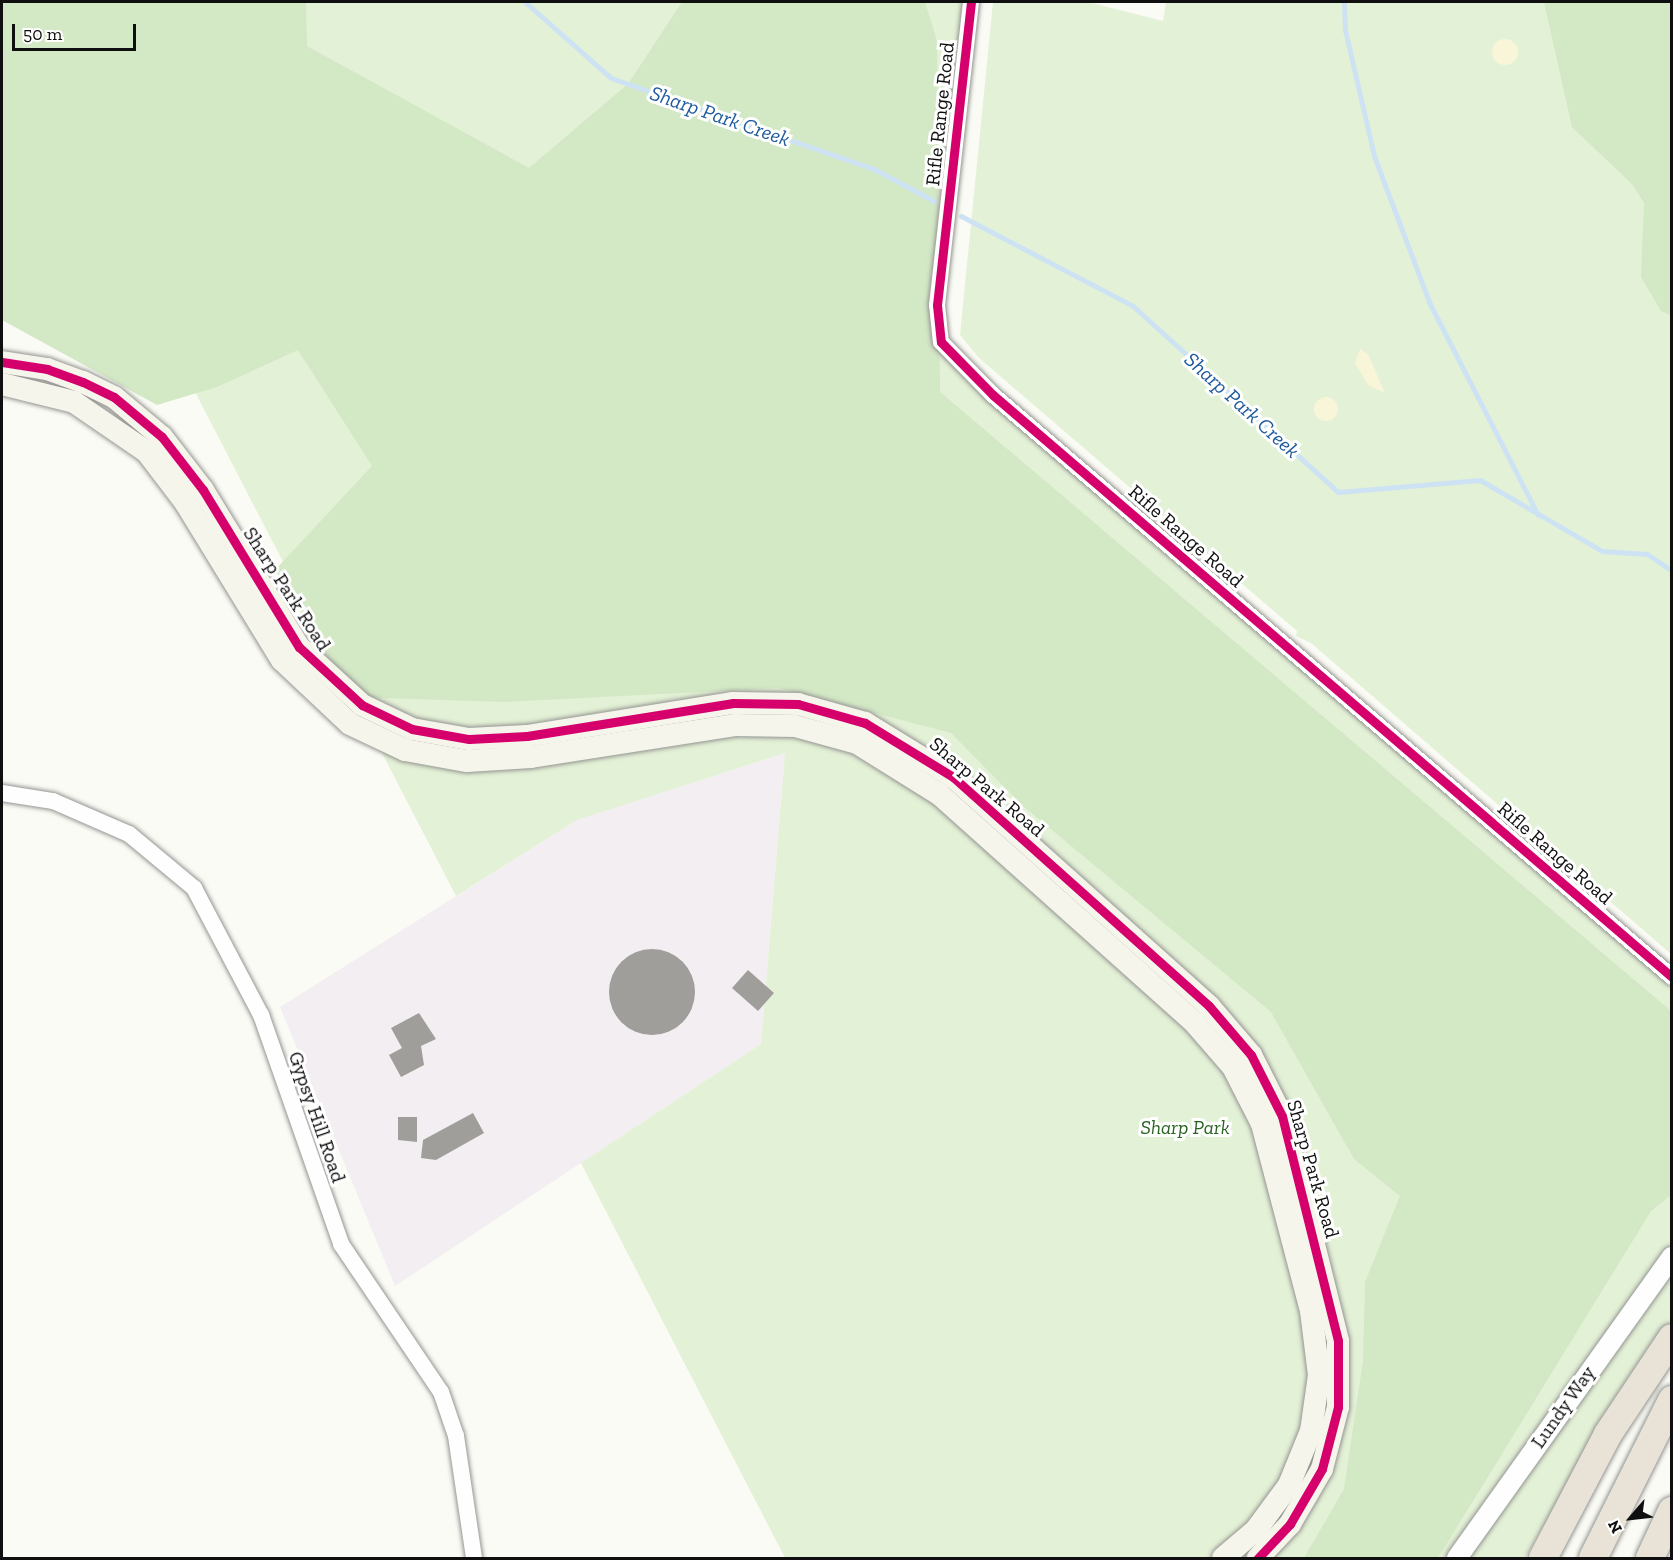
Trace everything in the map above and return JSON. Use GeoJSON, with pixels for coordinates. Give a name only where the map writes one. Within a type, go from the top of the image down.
{"type":"FeatureCollection","features":[{"type":"Feature","properties":{"kind":"highway"},"geometry":{"type":"LineString","coordinates":[[1543,1558],[1608,1434],[1671,1338]]}},
{"type":"Feature","properties":{"kind":"highway"},"geometry":{"type":"LineString","coordinates":[[1593,1558],[1671,1400]]}},
{"type":"Feature","properties":{"kind":"highway"},"geometry":{"type":"LineString","coordinates":[[1650,1558],[1671,1511]]}},
{"type":"Feature","properties":{"kind":"main road","name":"Sharp Park Road"},"geometry":{"type":"LineString","coordinates":[[2,362],[47,369],[83,382],[114,398],[162,437],[203,490],[299,647],[362,705],[412,729],[469,739],[527,736],[733,703],[798,704],[866,723],[953,777],[1209,1006],[1251,1055],[1282,1116],[1338,1341],[1338,1407],[1322,1469],[1290,1524],[1258,1558]]}},
{"type":"Feature","properties":{"kind":"main road","name":"Sharp Park Road"},"geometry":{"type":"LineString","coordinates":[[2,384],[74,402],[147,452],[185,502],[282,660],[350,724],[405,750],[467,761],[531,757],[735,725],[795,726],[857,743],[939,794],[1194,1022],[1233,1067],[1262,1124],[1311,1311],[1319,1375],[1311,1431],[1289,1485],[1256,1530],[1223,1558]]}},
{"type":"Feature","properties":{"kind":"street","name":"Rifle Range Road"},"geometry":{"type":"LineString","coordinates":[[971,2],[937,305],[941,342],[993,395],[1671,977]]}},
{"type":"Feature","properties":{"kind":"street","name":"Gypsy Hill Road"},"geometry":{"type":"LineString","coordinates":[[2,793],[53,801],[129,834],[194,888],[261,1015],[341,1244],[441,1392],[456,1436],[474,1558]]}},
{"type":"Feature","properties":{"kind":"street","name":"Lundy Way"},"geometry":{"type":"LineString","coordinates":[[1457,1558],[1671,1257]]}},
{"type":"Feature","properties":{"kind":"shaded area"},"geometry":{"type":"Polygon","coordinates":[[[785,753],[761,1044],[395,1286],[280,1007],[577,820],[785,753]]]}},
{"type":"Feature","properties":{"kind":"green space","name":"Sharp Park"},"geometry":{"type":"Polygon","coordinates":[[[2,2],[971,2],[941,342],[1671,980],[1671,1323],[1595,1434],[1525,1558],[785,1558],[581,1163],[761,1044],[785,753],[577,820],[456,896],[2,19],[2,2]]]}},
{"type":"Feature","properties":{"kind":"green space"},"geometry":{"type":"Polygon","coordinates":[[[2,2],[306,2],[307,46],[529,168],[628,84],[682,2],[925,2],[937,41],[940,392],[1671,1011],[1671,1195],[1651,1211],[1438,1558],[1304,1558],[1344,1489],[1363,1361],[1365,1282],[1400,1196],[1354,1159],[1271,1012],[1023,806],[951,733],[779,688],[505,702],[350,697],[275,570],[372,466],[298,350],[217,387],[157,405],[2,320],[2,2]]]}},
{"type":"Feature","properties":{"kind":"green space"},"geometry":{"type":"Polygon","coordinates":[[[993,2],[1088,2],[1163,21],[1166,2],[1671,2],[1671,954],[1311,643],[1296,636],[1297,631],[979,358],[960,335],[993,2]]]}},
{"type":"Feature","properties":{"kind":"green space"},"geometry":{"type":"Polygon","coordinates":[[[1544,2],[1671,2],[1671,315],[1661,311],[1641,277],[1644,203],[1633,185],[1572,127],[1544,2]]]}},
{"type":"Feature","properties":{"kind":"sand"},"geometry":{"type":"Polygon","coordinates":[[[1505,39],[1514,43],[1518,52],[1514,61],[1505,65],[1496,61],[1492,52],[1496,43],[1505,39]]]}},
{"type":"Feature","properties":{"kind":"sand"},"geometry":{"type":"Polygon","coordinates":[[[1360,349],[1368,354],[1385,393],[1368,385],[1355,363],[1360,349]]]}},
{"type":"Feature","properties":{"kind":"sand"},"geometry":{"type":"Polygon","coordinates":[[[1326,397],[1331,398],[1337,404],[1337,414],[1331,420],[1326,421],[1321,420],[1315,414],[1314,409],[1315,404],[1321,398],[1326,397]]]}},
{"type":"Feature","properties":{"kind":"building"},"geometry":{"type":"Polygon","coordinates":[[[652,949],[676,956],[688,968],[695,992],[688,1016],[676,1028],[652,1035],[628,1028],[616,1016],[609,992],[616,968],[628,956],[652,949]]]}},
{"type":"Feature","properties":{"kind":"building"},"geometry":{"type":"Polygon","coordinates":[[[748,970],[774,993],[758,1011],[732,988],[748,970]]]}},
{"type":"Feature","properties":{"kind":"building"},"geometry":{"type":"Polygon","coordinates":[[[419,1013],[436,1039],[421,1046],[424,1065],[401,1077],[389,1055],[402,1048],[391,1028],[419,1013]]]}},
{"type":"Feature","properties":{"kind":"building"},"geometry":{"type":"Polygon","coordinates":[[[473,1113],[484,1133],[436,1160],[421,1158],[423,1140],[473,1113]]]}},
{"type":"Feature","properties":{"kind":"building"},"geometry":{"type":"Polygon","coordinates":[[[398,1117],[417,1117],[417,1142],[398,1140],[398,1117]]]}},
{"type":"Feature","properties":{"kind":"waterway","name":"Sharp Park Creek"},"geometry":{"type":"LineString","coordinates":[[525,2],[611,78],[874,169],[934,201]]}},
{"type":"Feature","properties":{"kind":"waterway","name":"Sharp Park Creek"},"geometry":{"type":"LineString","coordinates":[[1344,2],[1345,30],[1374,156],[1430,304],[1538,515]]}},
{"type":"Feature","properties":{"kind":"waterway","name":"Sharp Park Creek"},"geometry":{"type":"LineString","coordinates":[[961,216],[1133,306],[1338,492],[1480,480],[1602,551],[1647,554],[1672,571]]}},
{"type":"Feature","properties":{"kind":"cycle path"},"geometry":{"type":"LineString","coordinates":[[971,2],[937,305],[941,342],[993,395],[1672,977]]}},
{"type":"Feature","properties":{"kind":"cycle path"},"geometry":{"type":"LineString","coordinates":[[2,362],[47,369],[83,382],[114,397],[162,437],[203,490],[299,647],[362,705],[412,729],[469,739],[527,736],[733,703],[798,704],[865,723],[953,777],[1209,1006],[1251,1055],[1282,1116],[1338,1341],[1338,1407],[1322,1469],[1290,1524],[1258,1558]]}}]}
